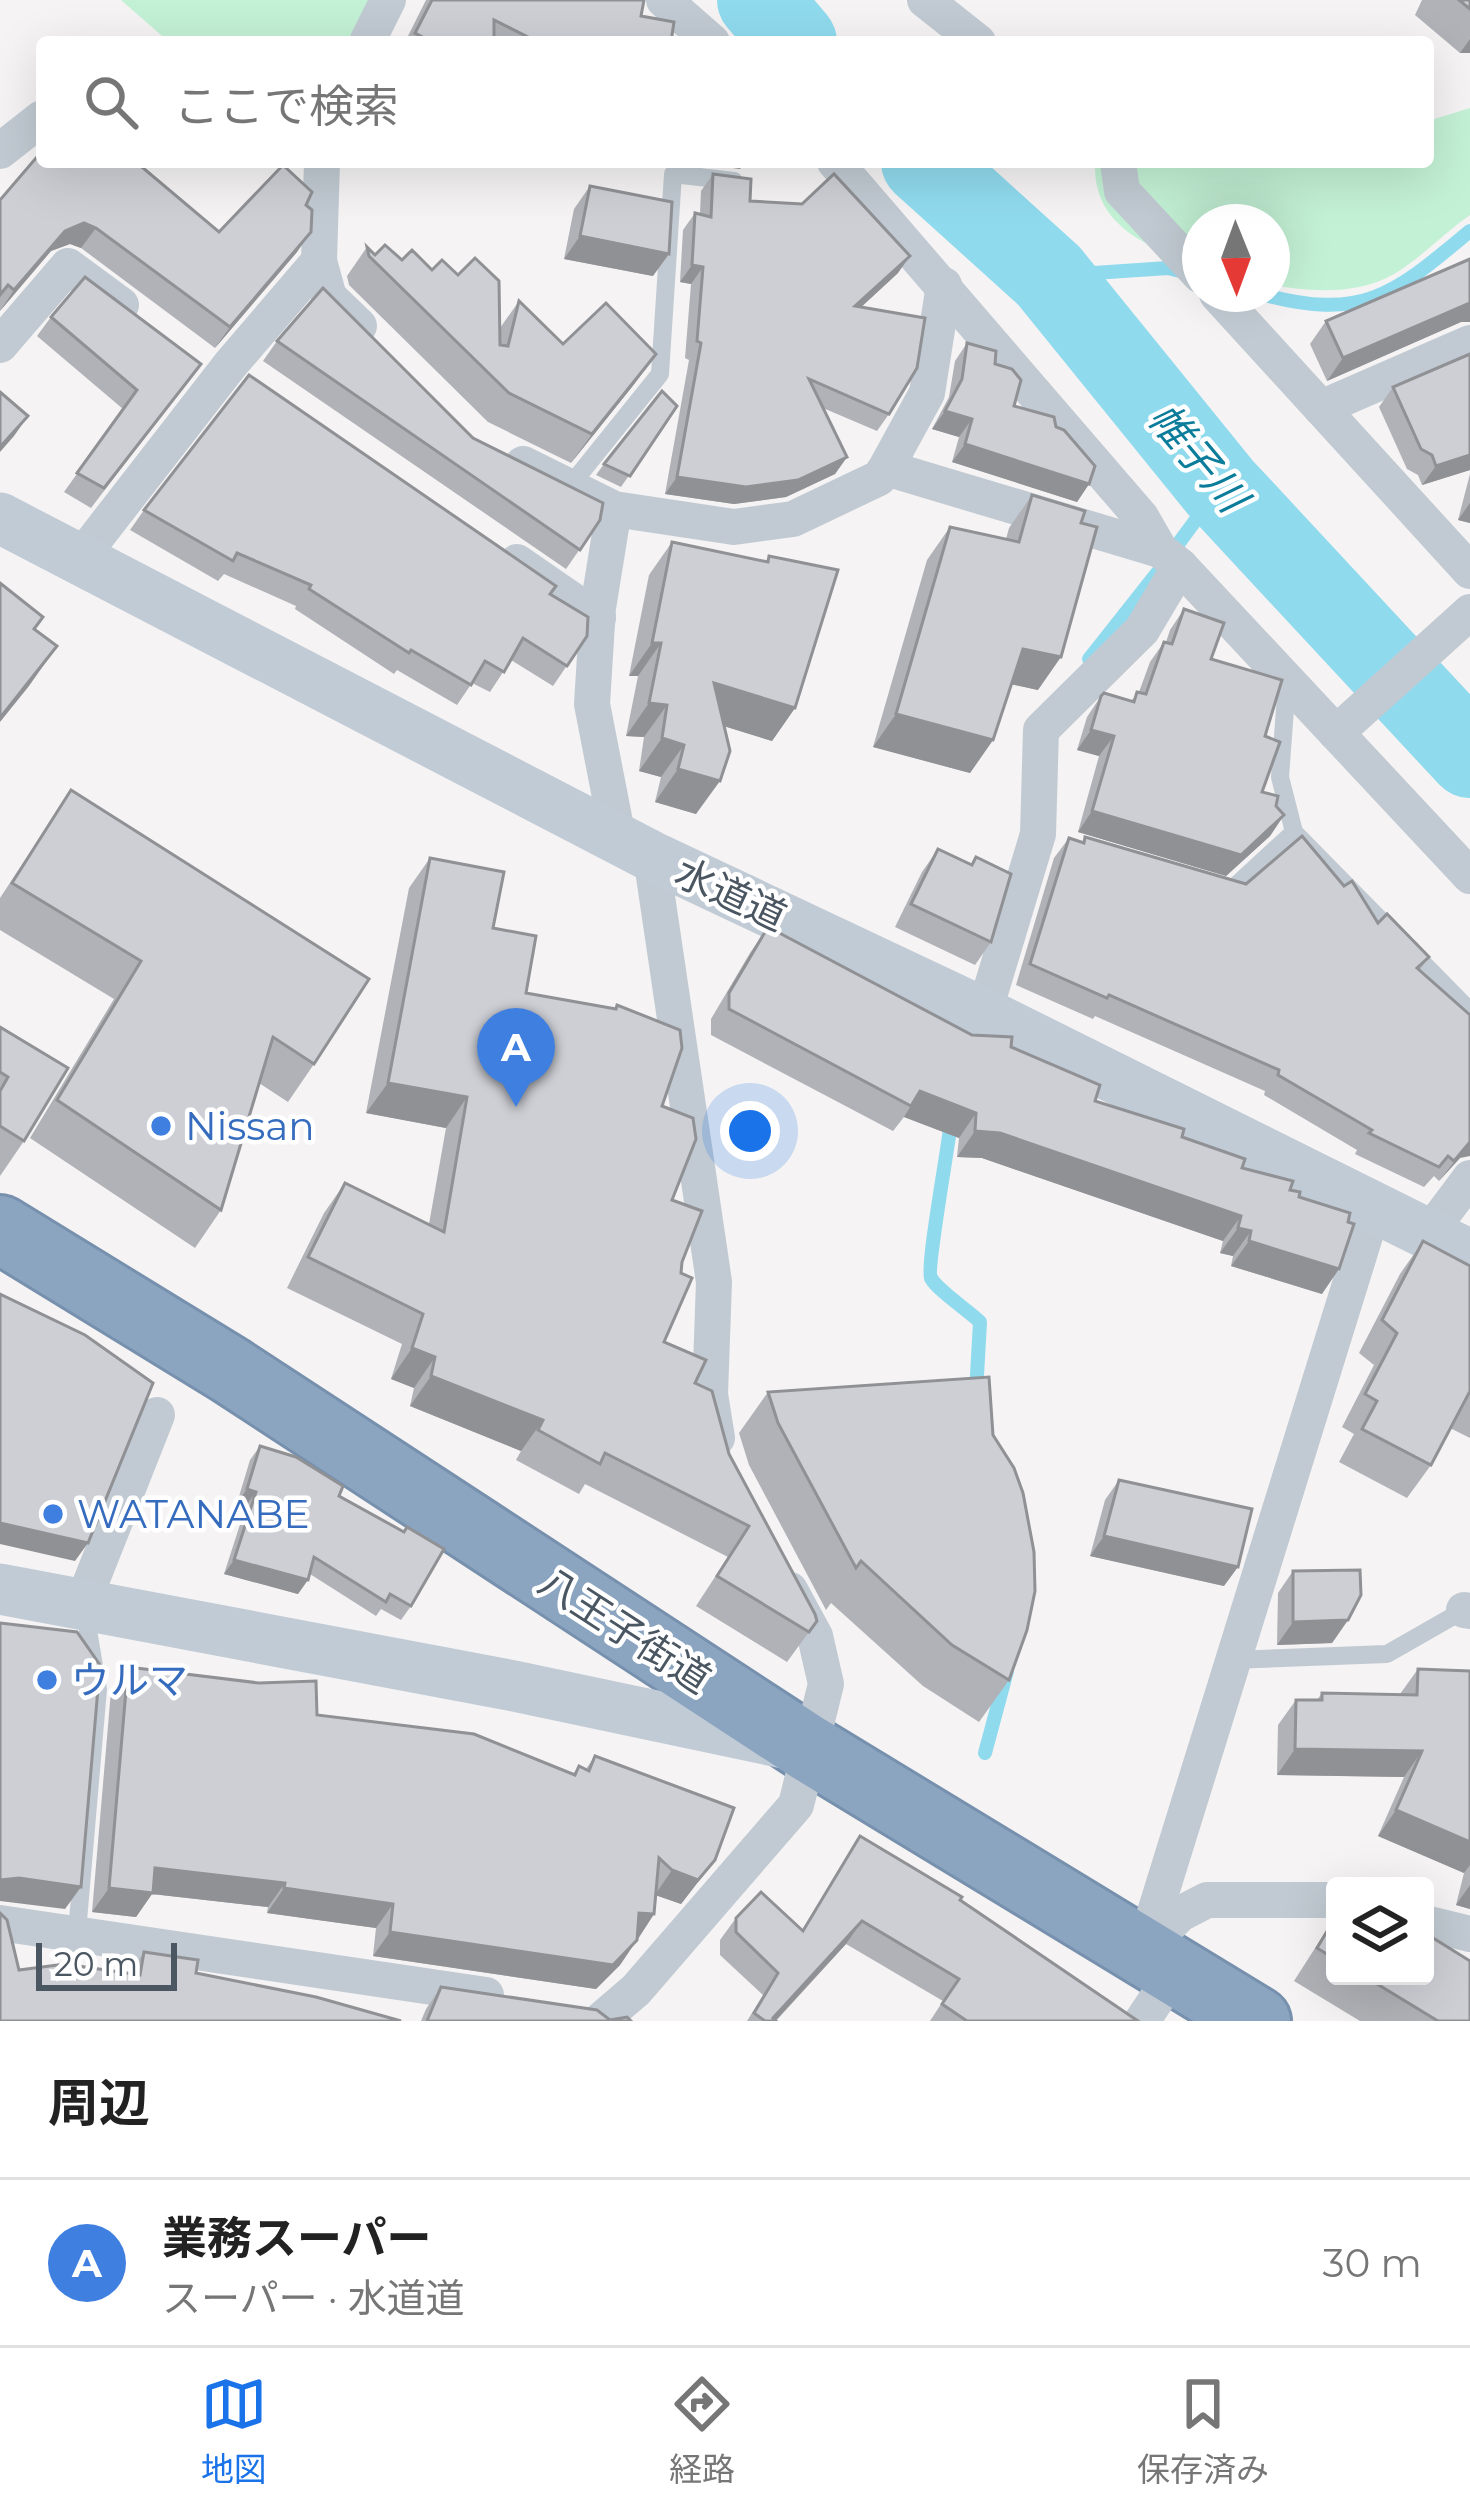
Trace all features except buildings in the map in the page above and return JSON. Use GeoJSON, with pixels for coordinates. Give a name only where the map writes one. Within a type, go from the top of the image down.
{"type":"FeatureCollection","features":[{"type":"Feature","properties":{"kind":"highway","name":"八王子街道"},"geometry":{"type":"LineString","coordinates":[[0,1229],[230,1370],[1154,1981],[1257,2021]]}},
{"type":"Feature","properties":{"kind":"street"},"geometry":{"type":"LineString","coordinates":[[370,36],[388,0]]}},
{"type":"Feature","properties":{"kind":"street"},"geometry":{"type":"LineString","coordinates":[[664,0],[705,36]]}},
{"type":"Feature","properties":{"kind":"street"},"geometry":{"type":"LineString","coordinates":[[925,0],[970,36]]}},
{"type":"Feature","properties":{"kind":"street"},"geometry":{"type":"LineString","coordinates":[[0,151],[36,123]]}},
{"type":"Feature","properties":{"kind":"street"},"geometry":{"type":"LineString","coordinates":[[322,168],[319,261],[329,297],[377,345]]}},
{"type":"Feature","properties":{"kind":"street"},"geometry":{"type":"LineString","coordinates":[[841,168],[1141,517],[1170,558],[1470,876]]}},
{"type":"Feature","properties":{"kind":"street"},"geometry":{"type":"LineString","coordinates":[[1119,168],[1122,191],[1182,256]]}},
{"type":"Feature","properties":{"kind":"street"},"geometry":{"type":"LineString","coordinates":[[81,557],[225,372],[319,261]]}},
{"type":"Feature","properties":{"kind":"street"},"geometry":{"type":"LineString","coordinates":[[0,345],[68,266],[144,322]]}},
{"type":"Feature","properties":{"kind":"street"},"geometry":{"type":"LineString","coordinates":[[494,450],[614,509],[734,527],[794,520],[879,478],[886,468],[927,393],[944,285]]}},
{"type":"Feature","properties":{"kind":"street"},"geometry":{"type":"LineString","coordinates":[[1233,312],[1470,571]]}},
{"type":"Feature","properties":{"kind":"street"},"geometry":{"type":"LineString","coordinates":[[1321,408],[1470,343]]}},
{"type":"Feature","properties":{"kind":"street"},"geometry":{"type":"LineString","coordinates":[[886,468],[1170,558]]}},
{"type":"Feature","properties":{"kind":"street"},"geometry":{"type":"LineString","coordinates":[[614,509],[598,618],[592,704],[634,847],[714,1282],[710,1394],[728,1474]]}},
{"type":"Feature","properties":{"kind":"street","name":"水道道"},"geometry":{"type":"LineString","coordinates":[[0,518],[634,847],[984,1013],[1449,1244]]}},
{"type":"Feature","properties":{"kind":"street"},"geometry":{"type":"LineString","coordinates":[[482,538],[598,618]]}},
{"type":"Feature","properties":{"kind":"street"},"geometry":{"type":"LineString","coordinates":[[984,1013],[1048,838],[1041,730],[1142,630],[1170,558]]}},
{"type":"Feature","properties":{"kind":"street"},"geometry":{"type":"LineString","coordinates":[[1336,733],[1466,615]]}},
{"type":"Feature","properties":{"kind":"street"},"geometry":{"type":"LineString","coordinates":[[1449,1244],[1470,1178]]}},
{"type":"Feature","properties":{"kind":"street"},"geometry":{"type":"LineString","coordinates":[[1154,1981],[1231,1660],[1375,1207]]}},
{"type":"Feature","properties":{"kind":"street"},"geometry":{"type":"LineString","coordinates":[[83,1602],[157,1415]]}},
{"type":"Feature","properties":{"kind":"street"},"geometry":{"type":"LineString","coordinates":[[562,2007],[604,2018],[636,1990],[796,1805],[826,1684],[815,1636],[772,1555]]}},
{"type":"Feature","properties":{"kind":"street"},"geometry":{"type":"LineString","coordinates":[[0,1589],[514,1686],[808,1748]]}},
{"type":"Feature","properties":{"kind":"street"},"geometry":{"type":"LineString","coordinates":[[1154,1981],[1180,1914],[1207,1900],[1326,1900]]}},
{"type":"Feature","properties":{"kind":"street"},"geometry":{"type":"LineString","coordinates":[[0,1923],[515,2000]]}},
{"type":"Feature","properties":{"kind":"street"},"geometry":{"type":"LineString","coordinates":[[1434,1925],[1470,1934]]}},
{"type":"Feature","properties":{"kind":"lane"},"geometry":{"type":"LineString","coordinates":[[570,486],[660,374],[673,175],[745,182]]}},
{"type":"Feature","properties":{"kind":"lane"},"geometry":{"type":"LineString","coordinates":[[1287,681],[1280,777],[1294,832],[1470,1011]]}},
{"type":"Feature","properties":{"kind":"lane"},"geometry":{"type":"LineString","coordinates":[[1208,884],[1229,891],[1294,832]]}},
{"type":"Feature","properties":{"kind":"lane"},"geometry":{"type":"LineString","coordinates":[[77,1932],[98,1689],[83,1602]]}},
{"type":"Feature","properties":{"kind":"lane"},"geometry":{"type":"LineString","coordinates":[[1231,1660],[1388,1654],[1467,1611]]}},
{"type":"Feature","properties":{"kind":"green space"},"geometry":{"type":"Polygon","coordinates":[[[121,0],[370,0],[350,36],[162,36],[121,0]]]}},
{"type":"Feature","properties":{"kind":"green space"},"geometry":{"type":"Polygon","coordinates":[[[1470,108],[1470,215],[1404,268],[1380,281],[1318,290],[1290,287],[1290,204],[1182,204],[1182,259],[1143,242],[1113,218],[1103,203],[1096,168],[1434,168],[1434,119],[1470,108]]]}},
{"type":"Feature","properties":{"kind":"waterway","name":"帷子川"},"geometry":{"type":"LineString","coordinates":[[759,0],[790,36]]}},
{"type":"Feature","properties":{"kind":"waterway","name":"帷子川"},"geometry":{"type":"LineString","coordinates":[[930,168],[1049,276],[1220,487],[1470,756]]}},
{"type":"Feature","properties":{"kind":"waterway"},"geometry":{"type":"LineString","coordinates":[[1290,301],[1326,305],[1376,297],[1420,271],[1470,231]]}},
{"type":"Feature","properties":{"kind":"waterway"},"geometry":{"type":"LineString","coordinates":[[1049,276],[1168,268],[1182,272]]}},
{"type":"Feature","properties":{"kind":"waterway"},"geometry":{"type":"LineString","coordinates":[[1170,555],[1220,487]]}},
{"type":"Feature","properties":{"kind":"waterway"},"geometry":{"type":"LineString","coordinates":[[1089,659],[1157,573]]}},
{"type":"Feature","properties":{"kind":"waterway"},"geometry":{"type":"LineString","coordinates":[[951,1121],[930,1269],[940,1288],[980,1322],[976,1393]]}},
{"type":"Feature","properties":{"kind":"waterway"},"geometry":{"type":"LineString","coordinates":[[985,1753],[1007,1671]]}},
{"type":"Feature","properties":{"kind":"place","name":"業務スーパー"},"geometry":{"type":"Point","coordinates":[516,1107]}},
{"type":"Feature","properties":{"kind":"place","name":"Nissan"},"geometry":{"type":"Point","coordinates":[161,1126]}},
{"type":"Feature","properties":{"kind":"place","name":"WATANABE"},"geometry":{"type":"Point","coordinates":[53,1514]}},
{"type":"Feature","properties":{"kind":"place","name":"ウルマ"},"geometry":{"type":"Point","coordinates":[47,1680]}}]}
